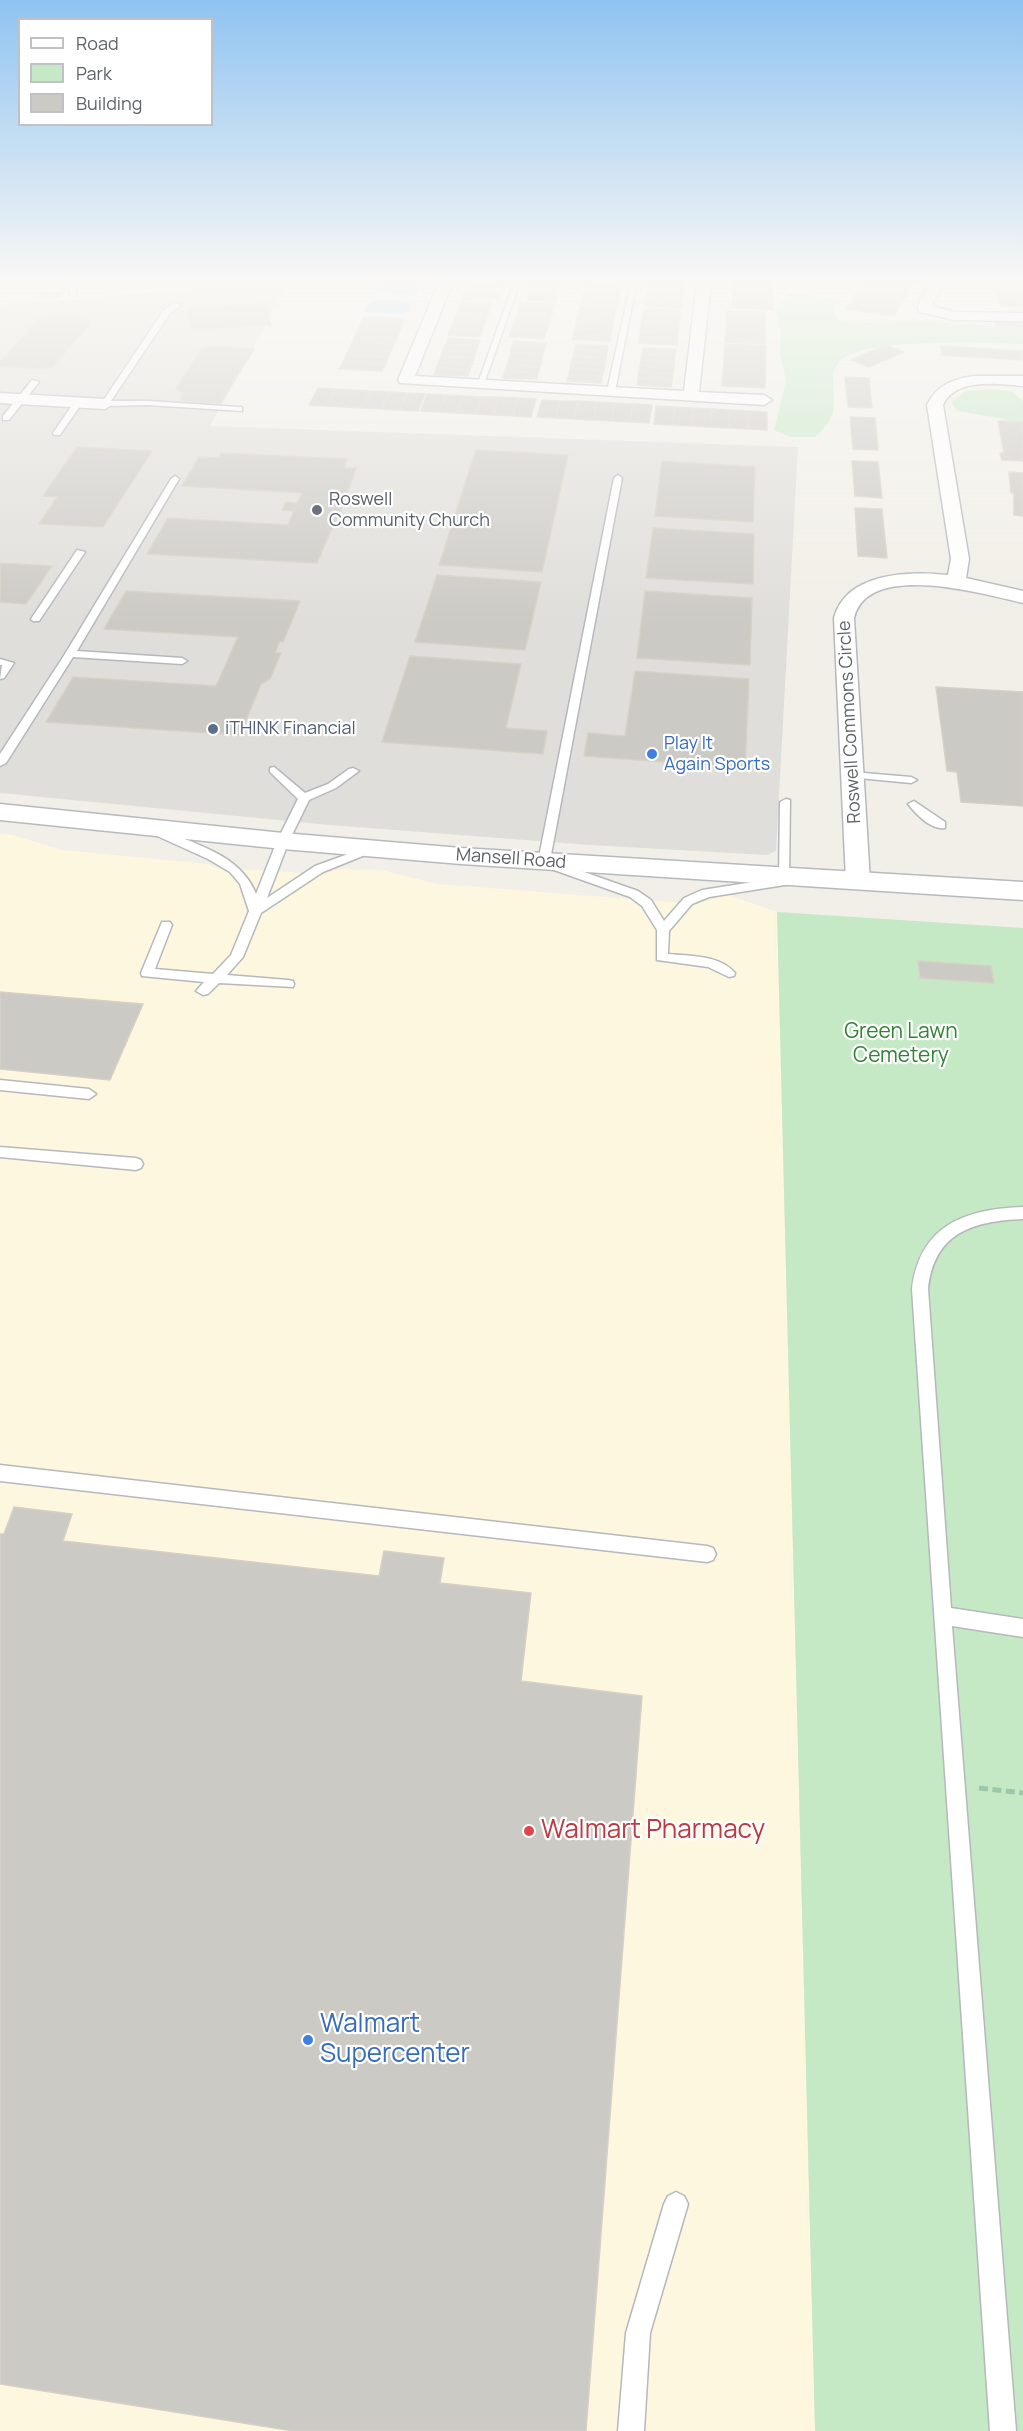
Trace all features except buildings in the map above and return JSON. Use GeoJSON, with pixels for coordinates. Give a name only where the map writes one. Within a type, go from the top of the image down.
{"type":"FeatureCollection","features":[{"type":"Feature","properties":{"kind":"main road","name":"Mansell Road"},"geometry":{"type":"LineString","coordinates":[[0,812],[374,849],[544,862],[1023,891]]}},
{"type":"Feature","properties":{"kind":"street"},"geometry":{"type":"LineString","coordinates":[[682,395],[764,400]]}},
{"type":"Feature","properties":{"kind":"street"},"geometry":{"type":"LineString","coordinates":[[939,395],[935,405],[960,559],[956,582]]}},
{"type":"Feature","properties":{"kind":"street"},"geometry":{"type":"LineString","coordinates":[[0,398],[105,404]]}},
{"type":"Feature","properties":{"kind":"street","name":"Roswell Commons Circle"},"geometry":{"type":"LineString","coordinates":[[858,881],[844,618],[846,609],[861,592],[886,583],[919,579],[956,582],[1023,597]]}},
{"type":"Feature","properties":{"kind":"lane"},"geometry":{"type":"LineString","coordinates":[[6,418],[24,395]]}},
{"type":"Feature","properties":{"kind":"lane"},"geometry":{"type":"LineString","coordinates":[[105,404],[111,395]]}},
{"type":"Feature","properties":{"kind":"lane"},"geometry":{"type":"LineString","coordinates":[[57,433],[78,403]]}},
{"type":"Feature","properties":{"kind":"lane"},"geometry":{"type":"LineString","coordinates":[[105,404],[239,409]]}},
{"type":"Feature","properties":{"kind":"lane"},"geometry":{"type":"LineString","coordinates":[[618,478],[544,862],[634,894],[647,903],[663,930],[662,957],[711,963],[729,973]]}},
{"type":"Feature","properties":{"kind":"lane"},"geometry":{"type":"LineString","coordinates":[[0,763],[70,654],[175,479]]}},
{"type":"Feature","properties":{"kind":"lane"},"geometry":{"type":"LineString","coordinates":[[36,619],[80,552]]}},
{"type":"Feature","properties":{"kind":"lane"},"geometry":{"type":"LineString","coordinates":[[70,654],[182,661]]}},
{"type":"Feature","properties":{"kind":"lane"},"geometry":{"type":"LineString","coordinates":[[0,662],[9,663],[0,676]]}},
{"type":"Feature","properties":{"kind":"lane"},"geometry":{"type":"LineString","coordinates":[[274,770],[304,798]]}},
{"type":"Feature","properties":{"kind":"lane"},"geometry":{"type":"LineString","coordinates":[[203,991],[237,957],[283,841],[304,798],[333,786],[353,771]]}},
{"type":"Feature","properties":{"kind":"lane"},"geometry":{"type":"LineString","coordinates":[[852,775],[911,780]]}},
{"type":"Feature","properties":{"kind":"lane"},"geometry":{"type":"LineString","coordinates":[[663,930],[688,901],[706,892],[796,877],[786,802]]}},
{"type":"Feature","properties":{"kind":"lane"},"geometry":{"type":"LineString","coordinates":[[914,804],[925,815],[941,825]]}},
{"type":"Feature","properties":{"kind":"lane"},"geometry":{"type":"LineString","coordinates":[[143,827],[228,864],[240,875],[255,911]]}},
{"type":"Feature","properties":{"kind":"lane"},"geometry":{"type":"LineString","coordinates":[[255,911],[319,869],[374,849]]}},
{"type":"Feature","properties":{"kind":"lane"},"geometry":{"type":"LineString","coordinates":[[166,925],[147,973],[288,984]]}},
{"type":"Feature","properties":{"kind":"lane"},"geometry":{"type":"LineString","coordinates":[[0,1085],[89,1094]]}},
{"type":"Feature","properties":{"kind":"lane"},"geometry":{"type":"LineString","coordinates":[[0,1152],[136,1164]]}},
{"type":"Feature","properties":{"kind":"lane"},"geometry":{"type":"LineString","coordinates":[[1003,2431],[920,1289],[924,1265],[935,1244],[954,1227],[980,1216],[1023,1213]]}},
{"type":"Feature","properties":{"kind":"lane"},"geometry":{"type":"LineString","coordinates":[[0,1473],[707,1554]]}},
{"type":"Feature","properties":{"kind":"lane"},"geometry":{"type":"LineString","coordinates":[[942,1616],[1023,1628]]}},
{"type":"Feature","properties":{"kind":"lane"},"geometry":{"type":"LineString","coordinates":[[631,2431],[638,2332],[676,2204]]}},
{"type":"Feature","properties":{"kind":"path"},"geometry":{"type":"LineString","coordinates":[[955,1785],[1023,1793]]}},
{"type":"Feature","properties":{"kind":"shaded area"},"geometry":{"type":"Polygon","coordinates":[[[0,395],[227,395],[210,426],[798,447],[776,851],[767,855],[590,845],[330,825],[0,793],[0,395]]]}},
{"type":"Feature","properties":{"kind":"shaded area"},"geometry":{"type":"Polygon","coordinates":[[[0,834],[13,835],[62,850],[208,864],[218,868],[320,874],[342,869],[385,871],[437,884],[695,904],[728,895],[777,912],[815,2431],[0,2431],[0,834]]]}},
{"type":"Feature","properties":{"kind":"green space"},"geometry":{"type":"Polygon","coordinates":[[[782,395],[834,395],[834,405],[830,419],[815,437],[791,437],[774,430],[782,395]]]}},
{"type":"Feature","properties":{"kind":"green space"},"geometry":{"type":"Polygon","coordinates":[[[960,395],[1016,395],[1023,401],[1023,428],[1004,419],[957,411],[951,402],[960,395]]]}},
{"type":"Feature","properties":{"kind":"green space","name":"Green Lawn Cemetery"},"geometry":{"type":"Polygon","coordinates":[[[777,912],[1023,928],[1023,2431],[815,2431],[777,912]]]}},
{"type":"Feature","properties":{"kind":"place","name":"Roswell Community Church"},"geometry":{"type":"Point","coordinates":[317,510]}},
{"type":"Feature","properties":{"kind":"place","name":"iTHINK Financial"},"geometry":{"type":"Point","coordinates":[213,729]}},
{"type":"Feature","properties":{"kind":"place","name":"Play It Again Sports"},"geometry":{"type":"Point","coordinates":[652,754]}},
{"type":"Feature","properties":{"kind":"place","name":"Walmart Pharmacy"},"geometry":{"type":"Point","coordinates":[529,1831]}},
{"type":"Feature","properties":{"kind":"place","name":"Walmart Supercenter"},"geometry":{"type":"Point","coordinates":[308,2040]}}]}
